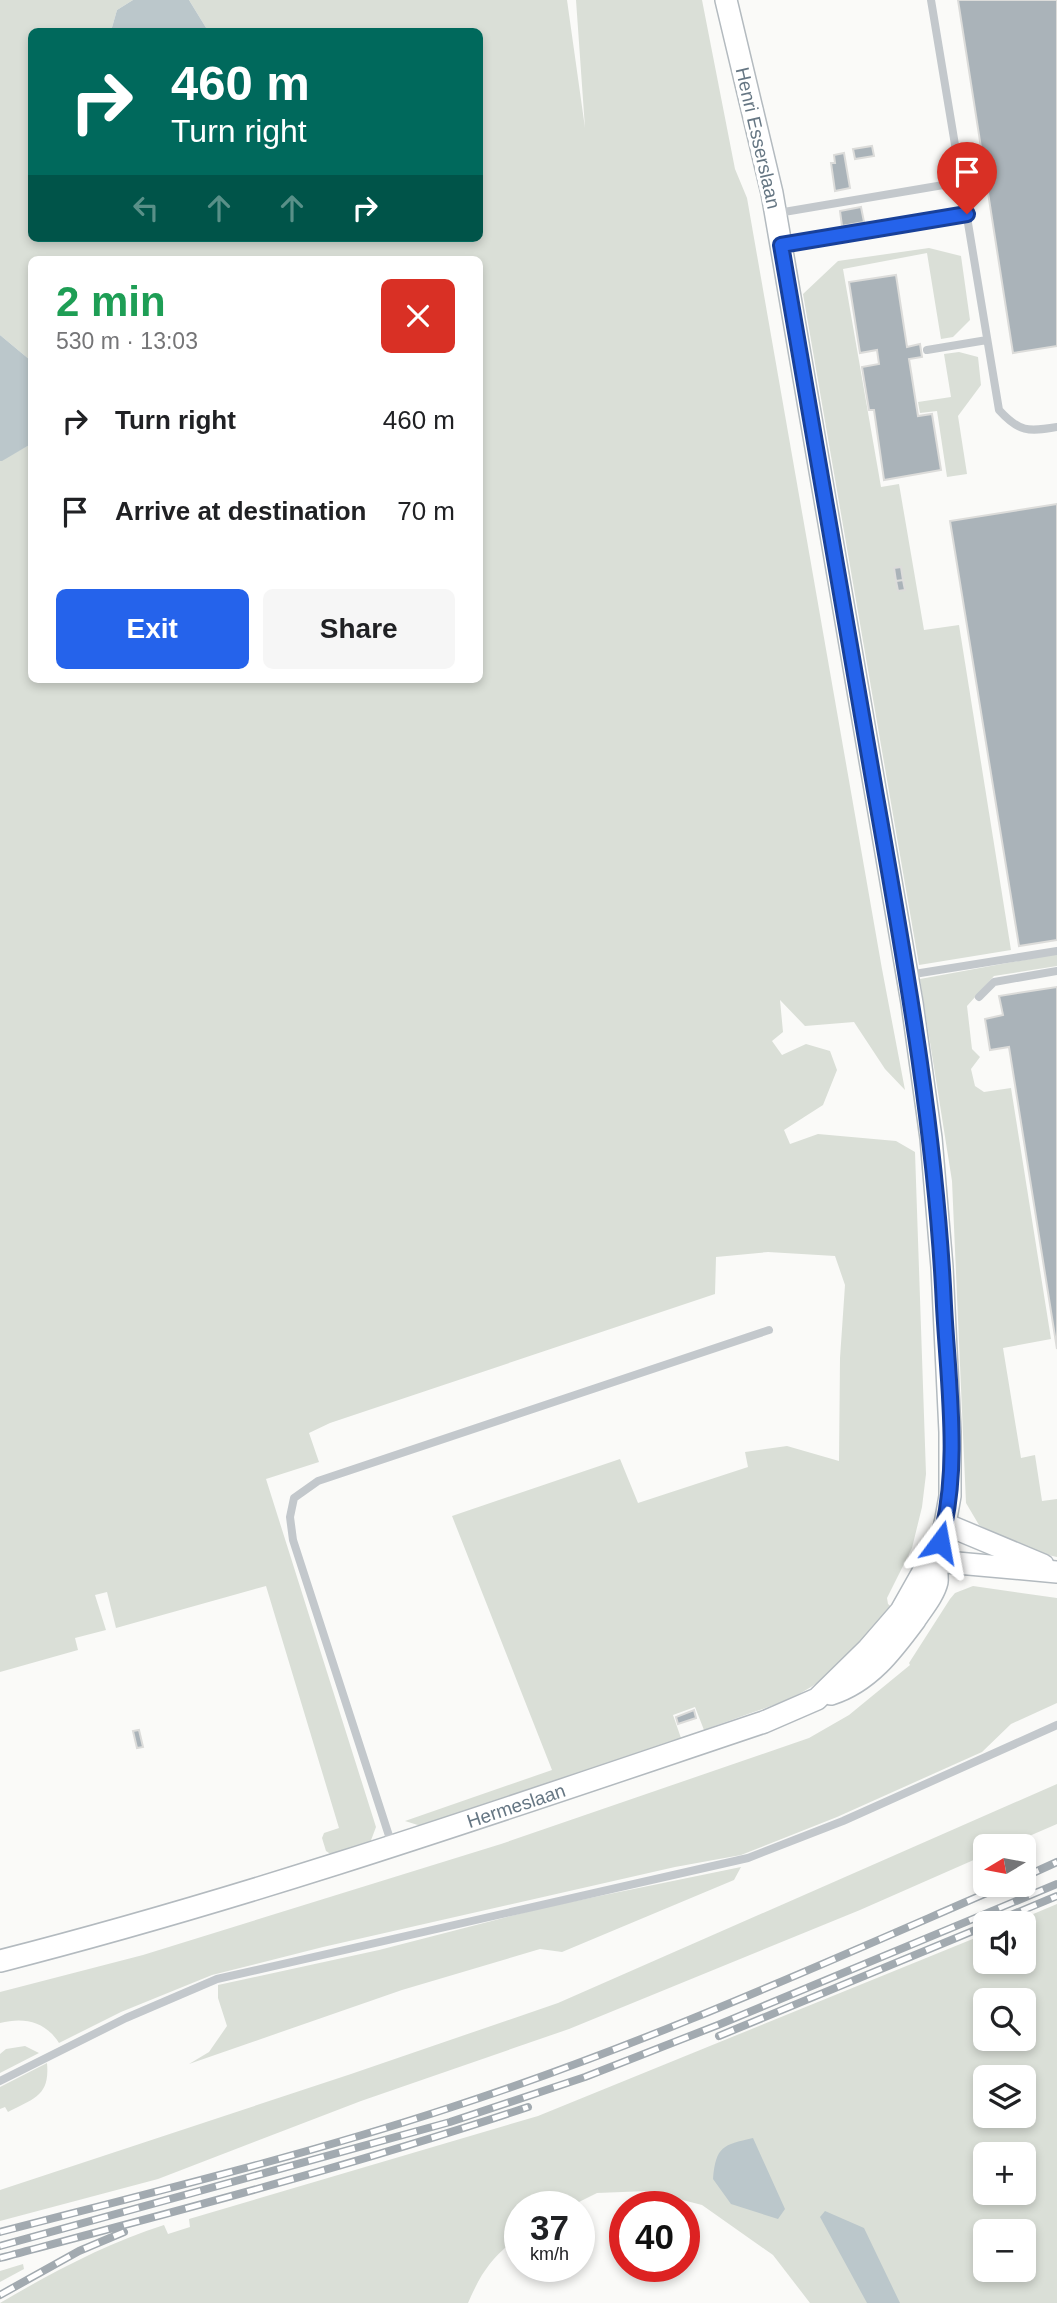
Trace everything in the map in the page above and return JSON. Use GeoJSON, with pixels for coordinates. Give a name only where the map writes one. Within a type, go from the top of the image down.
{"type":"FeatureCollection","features":[{"type":"Feature","properties":{"kind":"street","name":"Henri Esserslaan"},"geometry":{"type":"LineString","coordinates":[[726,0],[776,213],[907,975],[931,1138],[943,1266],[950,1432],[950,1496],[945,1524]]}},
{"type":"Feature","properties":{"kind":"street"},"geometry":{"type":"LineString","coordinates":[[945,1524],[1057,1571],[935,1561],[945,1524]]}},
{"type":"Feature","properties":{"kind":"street","name":"Hermeslaan"},"geometry":{"type":"LineString","coordinates":[[0,1961],[85,1939],[393,1847],[764,1722],[845,1690],[873,1670],[891,1652],[923,1608],[937,1581],[935,1561]]}},
{"type":"Feature","properties":{"kind":"lane"},"geometry":{"type":"LineString","coordinates":[[931,0],[999,410],[1014,426],[1038,430],[1057,427]]}},
{"type":"Feature","properties":{"kind":"lane"},"geometry":{"type":"LineString","coordinates":[[776,213],[961,182]]}},
{"type":"Feature","properties":{"kind":"lane"},"geometry":{"type":"LineString","coordinates":[[781,245],[967,214]]}},
{"type":"Feature","properties":{"kind":"lane"},"geometry":{"type":"LineString","coordinates":[[927,350],[987,340]]}},
{"type":"Feature","properties":{"kind":"lane"},"geometry":{"type":"LineString","coordinates":[[907,975],[1057,951]]}},
{"type":"Feature","properties":{"kind":"lane"},"geometry":{"type":"LineString","coordinates":[[979,997],[994,982],[1057,971]]}},
{"type":"Feature","properties":{"kind":"lane"},"geometry":{"type":"LineString","coordinates":[[393,1847],[293,1540],[290,1517],[294,1498],[318,1480],[769,1330]]}},
{"type":"Feature","properties":{"kind":"lane"},"geometry":{"type":"LineString","coordinates":[[0,2081],[126,2018],[217,1979],[748,1858],[842,1821],[1057,1725]]}},
{"type":"Feature","properties":{"kind":"shaded area"},"geometry":{"type":"Polygon","coordinates":[[[0,0],[133,0],[117,10],[112,28],[28,28],[28,242],[483,242],[483,28],[206,28],[189,0],[567,0],[585,128],[576,0],[702,0],[735,169],[747,198],[905,1090],[885,1069],[854,1022],[805,1026],[780,1000],[783,1032],[772,1041],[782,1055],[806,1044],[830,1051],[837,1070],[823,1105],[784,1130],[790,1144],[818,1134],[896,1141],[915,1152],[926,1474],[922,1507],[912,1548],[887,1598],[888,1604],[894,1609],[834,1671],[806,1690],[704,1730],[695,1707],[673,1715],[682,1741],[421,1826],[405,1821],[552,1770],[452,1516],[620,1459],[638,1503],[748,1467],[745,1452],[787,1446],[839,1461],[840,1358],[845,1285],[835,1256],[768,1252],[716,1257],[715,1294],[330,1423],[309,1433],[319,1462],[266,1479],[376,1827],[370,1843],[332,1855],[326,1851],[322,1838],[324,1833],[339,1828],[266,1586],[116,1628],[107,1592],[95,1595],[106,1630],[75,1638],[78,1650],[0,1672],[0,461],[28,446],[28,683],[483,683],[483,256],[28,256],[28,358],[0,335],[0,0]]]}},
{"type":"Feature","properties":{"kind":"shaded area"},"geometry":{"type":"Polygon","coordinates":[[[133,0],[189,0],[206,28],[112,28],[117,10],[133,0]]]}},
{"type":"Feature","properties":{"kind":"shaded area"},"geometry":{"type":"Polygon","coordinates":[[[929,248],[961,256],[970,320],[953,337],[941,339],[927,253],[843,269],[881,487],[899,484],[924,630],[959,625],[1011,950],[919,965],[803,294],[838,261],[929,248]]]}},
{"type":"Feature","properties":{"kind":"shaded area"},"geometry":{"type":"Polygon","coordinates":[[[0,335],[28,358],[28,446],[0,461],[0,335]]]}},
{"type":"Feature","properties":{"kind":"shaded area"},"geometry":{"type":"Polygon","coordinates":[[[959,352],[978,357],[981,385],[958,416],[967,474],[947,477],[937,411],[920,413],[918,402],[951,397],[944,354],[959,352]]]}},
{"type":"Feature","properties":{"kind":"shaded area"},"geometry":{"type":"Polygon","coordinates":[[[1057,954],[1057,966],[994,976],[967,1006],[972,1049],[980,1057],[971,1069],[975,1086],[984,1092],[1011,1088],[1051,1339],[1003,1348],[1021,1458],[1035,1455],[1042,1501],[1057,1499],[1057,1557],[1030,1551],[979,1525],[966,1503],[952,1181],[920,979],[1057,954]]]}},
{"type":"Feature","properties":{"kind":"shaded area"},"geometry":{"type":"Polygon","coordinates":[[[973,1586],[1057,1598],[1057,1703],[1011,1724],[982,1752],[837,1817],[741,1855],[675,1867],[212,1975],[121,2012],[59,2043],[41,2025],[33,2022],[17,2020],[0,2023],[0,1992],[143,1955],[501,1844],[809,1738],[849,1715],[910,1665],[950,1599],[955,1593],[973,1586]]]}},
{"type":"Feature","properties":{"kind":"shaded area"},"geometry":{"type":"Polygon","coordinates":[[[1057,1784],[1057,1824],[1034,1834],[973,1834],[973,1860],[860,1910],[569,2029],[361,2101],[158,2179],[0,2221],[0,2190],[558,2003],[1057,1784]]]}},
{"type":"Feature","properties":{"kind":"shaded area"},"geometry":{"type":"Polygon","coordinates":[[[741,1867],[734,1880],[562,1952],[540,1949],[402,1990],[189,2064],[209,2052],[227,2026],[218,1998],[218,1985],[379,1950],[546,1907],[741,1867]]]}},
{"type":"Feature","properties":{"kind":"shaded area"},"geometry":{"type":"Polygon","coordinates":[[[1057,1904],[1057,2303],[810,2303],[773,2255],[700,2204],[700,2191],[609,2191],[595,2194],[595,2191],[504,2191],[504,2249],[489,2265],[468,2303],[0,2303],[80,2260],[143,2232],[164,2225],[168,2234],[190,2227],[189,2219],[538,2116],[973,1939],[973,1974],[1036,1974],[1036,1913],[1057,1904]]]}},
{"type":"Feature","properties":{"kind":"shaded area"},"geometry":{"type":"Polygon","coordinates":[[[25,2046],[39,2053],[0,2073],[0,2054],[6,2049],[25,2046]]]}},
{"type":"Feature","properties":{"kind":"shaded area"},"geometry":{"type":"Polygon","coordinates":[[[47,2063],[46,2083],[38,2095],[8,2112],[5,2107],[0,2109],[0,2087],[47,2063]]]}},
{"type":"Feature","properties":{"kind":"shaded area"},"geometry":{"type":"Polygon","coordinates":[[[753,2138],[785,2209],[778,2219],[731,2204],[713,2179],[719,2153],[728,2145],[753,2138]]]}},
{"type":"Feature","properties":{"kind":"shaded area"},"geometry":{"type":"Polygon","coordinates":[[[825,2211],[864,2228],[900,2303],[867,2303],[820,2217],[825,2211]]]}},
{"type":"Feature","properties":{"kind":"shaded area"},"geometry":{"type":"Polygon","coordinates":[[[23,2264],[24,2269],[0,2282],[0,2271],[23,2264]]]}},
{"type":"Feature","properties":{"kind":"building"},"geometry":{"type":"Polygon","coordinates":[[[958,0],[1057,0],[1057,346],[1013,353],[958,0]]]}},
{"type":"Feature","properties":{"kind":"building"},"geometry":{"type":"Polygon","coordinates":[[[872,146],[874,156],[855,159],[853,149],[872,146]]]}},
{"type":"Feature","properties":{"kind":"building"},"geometry":{"type":"Polygon","coordinates":[[[844,153],[850,188],[835,191],[831,163],[835,163],[834,155],[844,153]]]}},
{"type":"Feature","properties":{"kind":"building"},"geometry":{"type":"Polygon","coordinates":[[[861,207],[864,222],[842,226],[840,211],[861,207]]]}},
{"type":"Feature","properties":{"kind":"building"},"geometry":{"type":"Polygon","coordinates":[[[896,275],[907,347],[920,344],[922,357],[909,359],[918,416],[932,414],[941,470],[884,480],[874,410],[869,410],[862,367],[879,364],[877,350],[860,353],[849,282],[896,275]]]}},
{"type":"Feature","properties":{"kind":"building"},"geometry":{"type":"Polygon","coordinates":[[[1057,504],[1057,940],[1019,946],[950,521],[1057,504]]]}},
{"type":"Feature","properties":{"kind":"building"},"geometry":{"type":"Polygon","coordinates":[[[901,567],[903,580],[896,581],[894,568],[901,567]]]}},
{"type":"Feature","properties":{"kind":"building"},"geometry":{"type":"Polygon","coordinates":[[[903,580],[905,590],[898,591],[896,581],[903,580]]]}},
{"type":"Feature","properties":{"kind":"building"},"geometry":{"type":"Polygon","coordinates":[[[1057,987],[1057,1349],[1009,1047],[990,1050],[985,1019],[1003,1015],[999,996],[1057,987]]]}},
{"type":"Feature","properties":{"kind":"building"},"geometry":{"type":"Polygon","coordinates":[[[694,1710],[696,1718],[678,1724],[676,1717],[694,1710]]]}},
{"type":"Feature","properties":{"kind":"building"},"geometry":{"type":"Polygon","coordinates":[[[139,1730],[143,1747],[137,1748],[133,1731],[139,1730]]]}},
{"type":"Feature","properties":{"kind":"railway"},"geometry":{"type":"LineString","coordinates":[[1036,1872],[1057,1862]]}},
{"type":"Feature","properties":{"kind":"railway"},"geometry":{"type":"LineString","coordinates":[[0,2246],[450,2122],[585,2077],[718,2025],[1057,1884]]}},
{"type":"Feature","properties":{"kind":"railway"},"geometry":{"type":"LineString","coordinates":[[1021,1911],[1057,1896]]}},
{"type":"Feature","properties":{"kind":"railway"},"geometry":{"type":"LineString","coordinates":[[0,2232],[338,2142],[520,2084],[730,2003],[977,1897]]}},
{"type":"Feature","properties":{"kind":"railway"},"geometry":{"type":"LineString","coordinates":[[719,2036],[973,1931]]}},
{"type":"Feature","properties":{"kind":"railway"},"geometry":{"type":"LineString","coordinates":[[0,2258],[332,2168],[528,2107]]}},
{"type":"Feature","properties":{"kind":"railway"},"geometry":{"type":"LineString","coordinates":[[0,2295],[79,2251],[124,2232]]}},
{"type":"Feature","properties":{"kind":"route"},"geometry":{"type":"LineString","coordinates":[[940,1542],[950,1496],[950,1432],[943,1266],[931,1138],[912,1003],[781,245],[967,214]]}}]}
